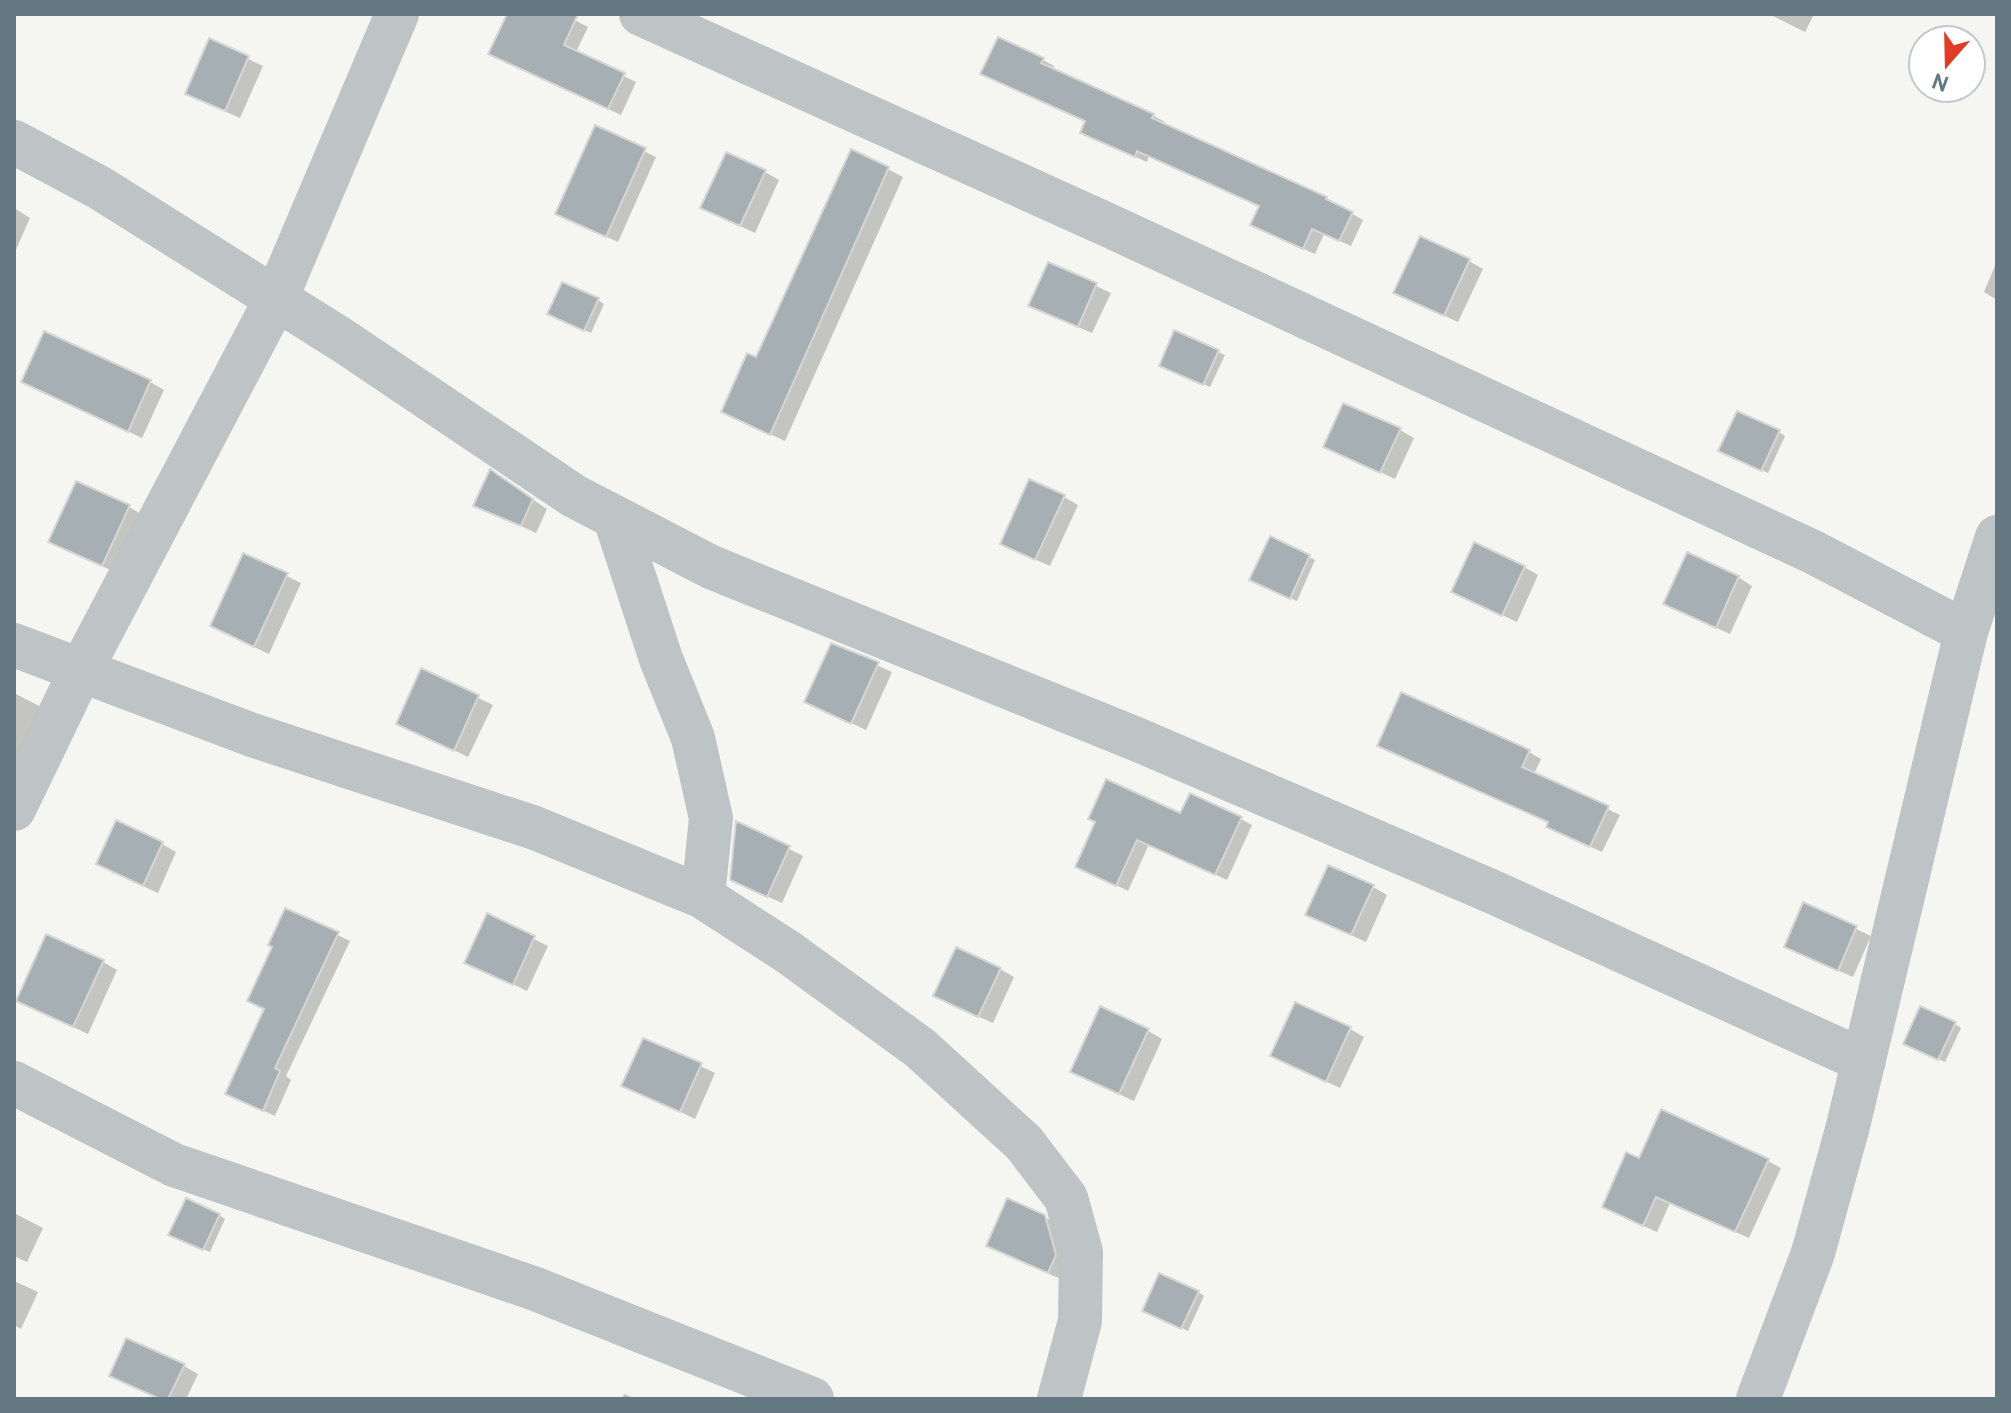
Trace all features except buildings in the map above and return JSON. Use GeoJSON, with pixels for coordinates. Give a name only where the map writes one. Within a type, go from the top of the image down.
{"type":"FeatureCollection","features":[{"type":"Feature","properties":{"kind":"street"},"geometry":{"type":"LineString","coordinates":[[14,809],[80,672],[276,299],[397,14]]}},
{"type":"Feature","properties":{"kind":"street"},"geometry":{"type":"LineString","coordinates":[[641,14],[1081,213],[1813,552],[1966,632]]}},
{"type":"Feature","properties":{"kind":"street"},"geometry":{"type":"LineString","coordinates":[[14,142],[100,188],[276,299],[574,496],[711,567],[1136,739],[1493,892],[1864,1061]]}},
{"type":"Feature","properties":{"kind":"street"},"geometry":{"type":"LineString","coordinates":[[615,518],[661,659],[693,738],[711,818],[703,897]]}},
{"type":"Feature","properties":{"kind":"street"},"geometry":{"type":"LineString","coordinates":[[1758,1399],[1813,1253],[1864,1061],[1966,632],[1997,537]]}},
{"type":"Feature","properties":{"kind":"street"},"geometry":{"type":"LineString","coordinates":[[14,645],[252,735],[535,828],[703,897],[788,952],[920,1048],[1024,1143],[1066,1198],[1081,1252],[1080,1321],[1059,1399]]}},
{"type":"Feature","properties":{"kind":"street"},"geometry":{"type":"LineString","coordinates":[[14,1083],[174,1165],[533,1288],[812,1399]]}}]}
